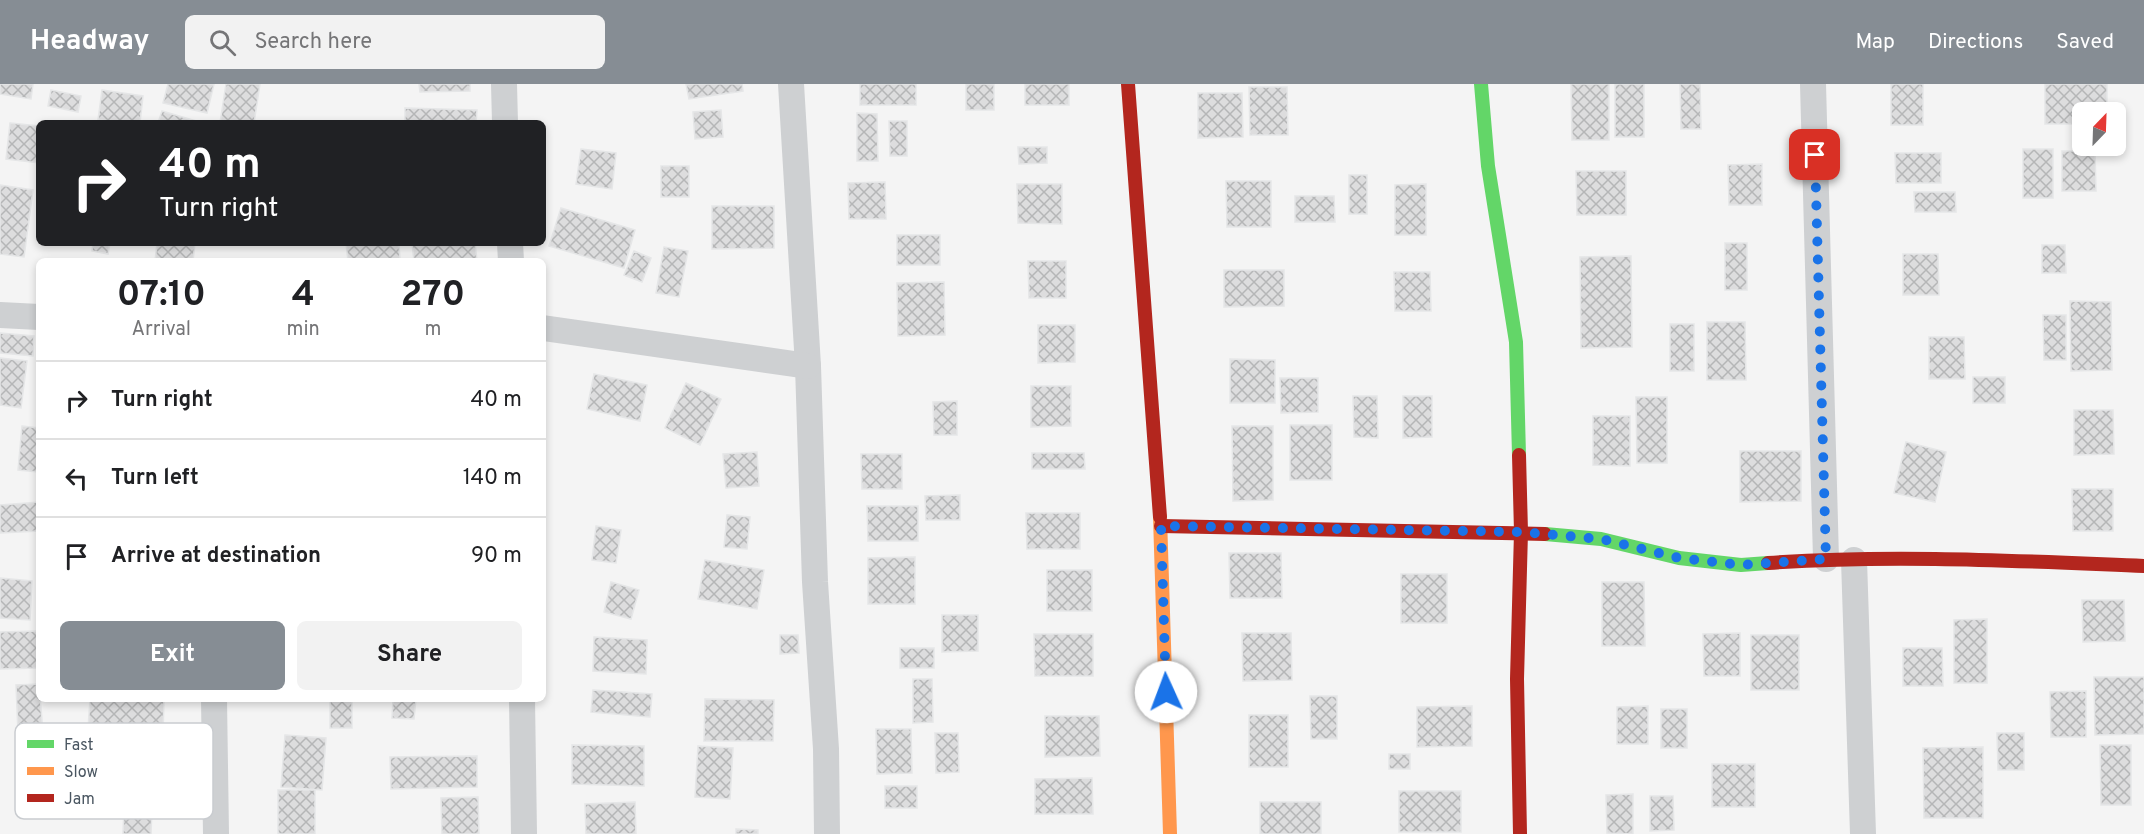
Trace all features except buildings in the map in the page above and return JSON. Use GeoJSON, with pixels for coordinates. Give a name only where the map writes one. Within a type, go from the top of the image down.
{"type":"FeatureCollection","features":[{"type":"Feature","properties":{"kind":"street"},"geometry":{"type":"LineString","coordinates":[[504,84],[505,120]]}},
{"type":"Feature","properties":{"kind":"street"},"geometry":{"type":"LineString","coordinates":[[791,84],[808,366],[815,582],[826,749],[827,834]]}},
{"type":"Feature","properties":{"kind":"street"},"geometry":{"type":"LineString","coordinates":[[1128,84],[1161,526],[1170,834]]}},
{"type":"Feature","properties":{"kind":"street"},"geometry":{"type":"LineString","coordinates":[[1481,84],[1488,166],[1516,342],[1521,532],[1517,679],[1520,834]]}},
{"type":"Feature","properties":{"kind":"street"},"geometry":{"type":"LineString","coordinates":[[1813,84],[1826,559]]}},
{"type":"Feature","properties":{"kind":"street"},"geometry":{"type":"LineString","coordinates":[[0,315],[36,317]]}},
{"type":"Feature","properties":{"kind":"street"},"geometry":{"type":"LineString","coordinates":[[546,328],[808,366]]}},
{"type":"Feature","properties":{"kind":"street"},"geometry":{"type":"LineString","coordinates":[[1161,526],[1521,532],[1601,539],[1679,558],[1741,565],[1826,559],[1964,559],[2144,566]]}},
{"type":"Feature","properties":{"kind":"street"},"geometry":{"type":"LineString","coordinates":[[1854,560],[1863,834]]}},
{"type":"Feature","properties":{"kind":"street"},"geometry":{"type":"LineString","coordinates":[[214,702],[216,834]]}},
{"type":"Feature","properties":{"kind":"street"},"geometry":{"type":"LineString","coordinates":[[522,702],[524,834]]}},
{"type":"Feature","properties":{"kind":"traffic: fast"},"geometry":{"type":"LineString","coordinates":[[1481,84],[1488,166],[1516,342],[1519,455]]}},
{"type":"Feature","properties":{"kind":"traffic: fast"},"geometry":{"type":"LineString","coordinates":[[1545,534],[1601,539],[1679,558],[1741,565],[1768,563]]}},
{"type":"Feature","properties":{"kind":"traffic: slow"},"geometry":{"type":"LineString","coordinates":[[1160,517],[1170,834]]}},
{"type":"Feature","properties":{"kind":"traffic: jam"},"geometry":{"type":"LineString","coordinates":[[1128,84],[1160,517]]}},
{"type":"Feature","properties":{"kind":"traffic: jam"},"geometry":{"type":"LineString","coordinates":[[1519,455],[1521,532],[1517,679],[1520,834]]}},
{"type":"Feature","properties":{"kind":"traffic: jam"},"geometry":{"type":"LineString","coordinates":[[1161,526],[1545,534]]}},
{"type":"Feature","properties":{"kind":"traffic: jam"},"geometry":{"type":"LineString","coordinates":[[1768,563],[1909,559],[2144,566]]}},
{"type":"Feature","properties":{"kind":"route"},"geometry":{"type":"LineString","coordinates":[[1166,692],[1161,526],[1521,532],[1601,539],[1679,558],[1741,565],[1826,559],[1815,155]]}}]}
